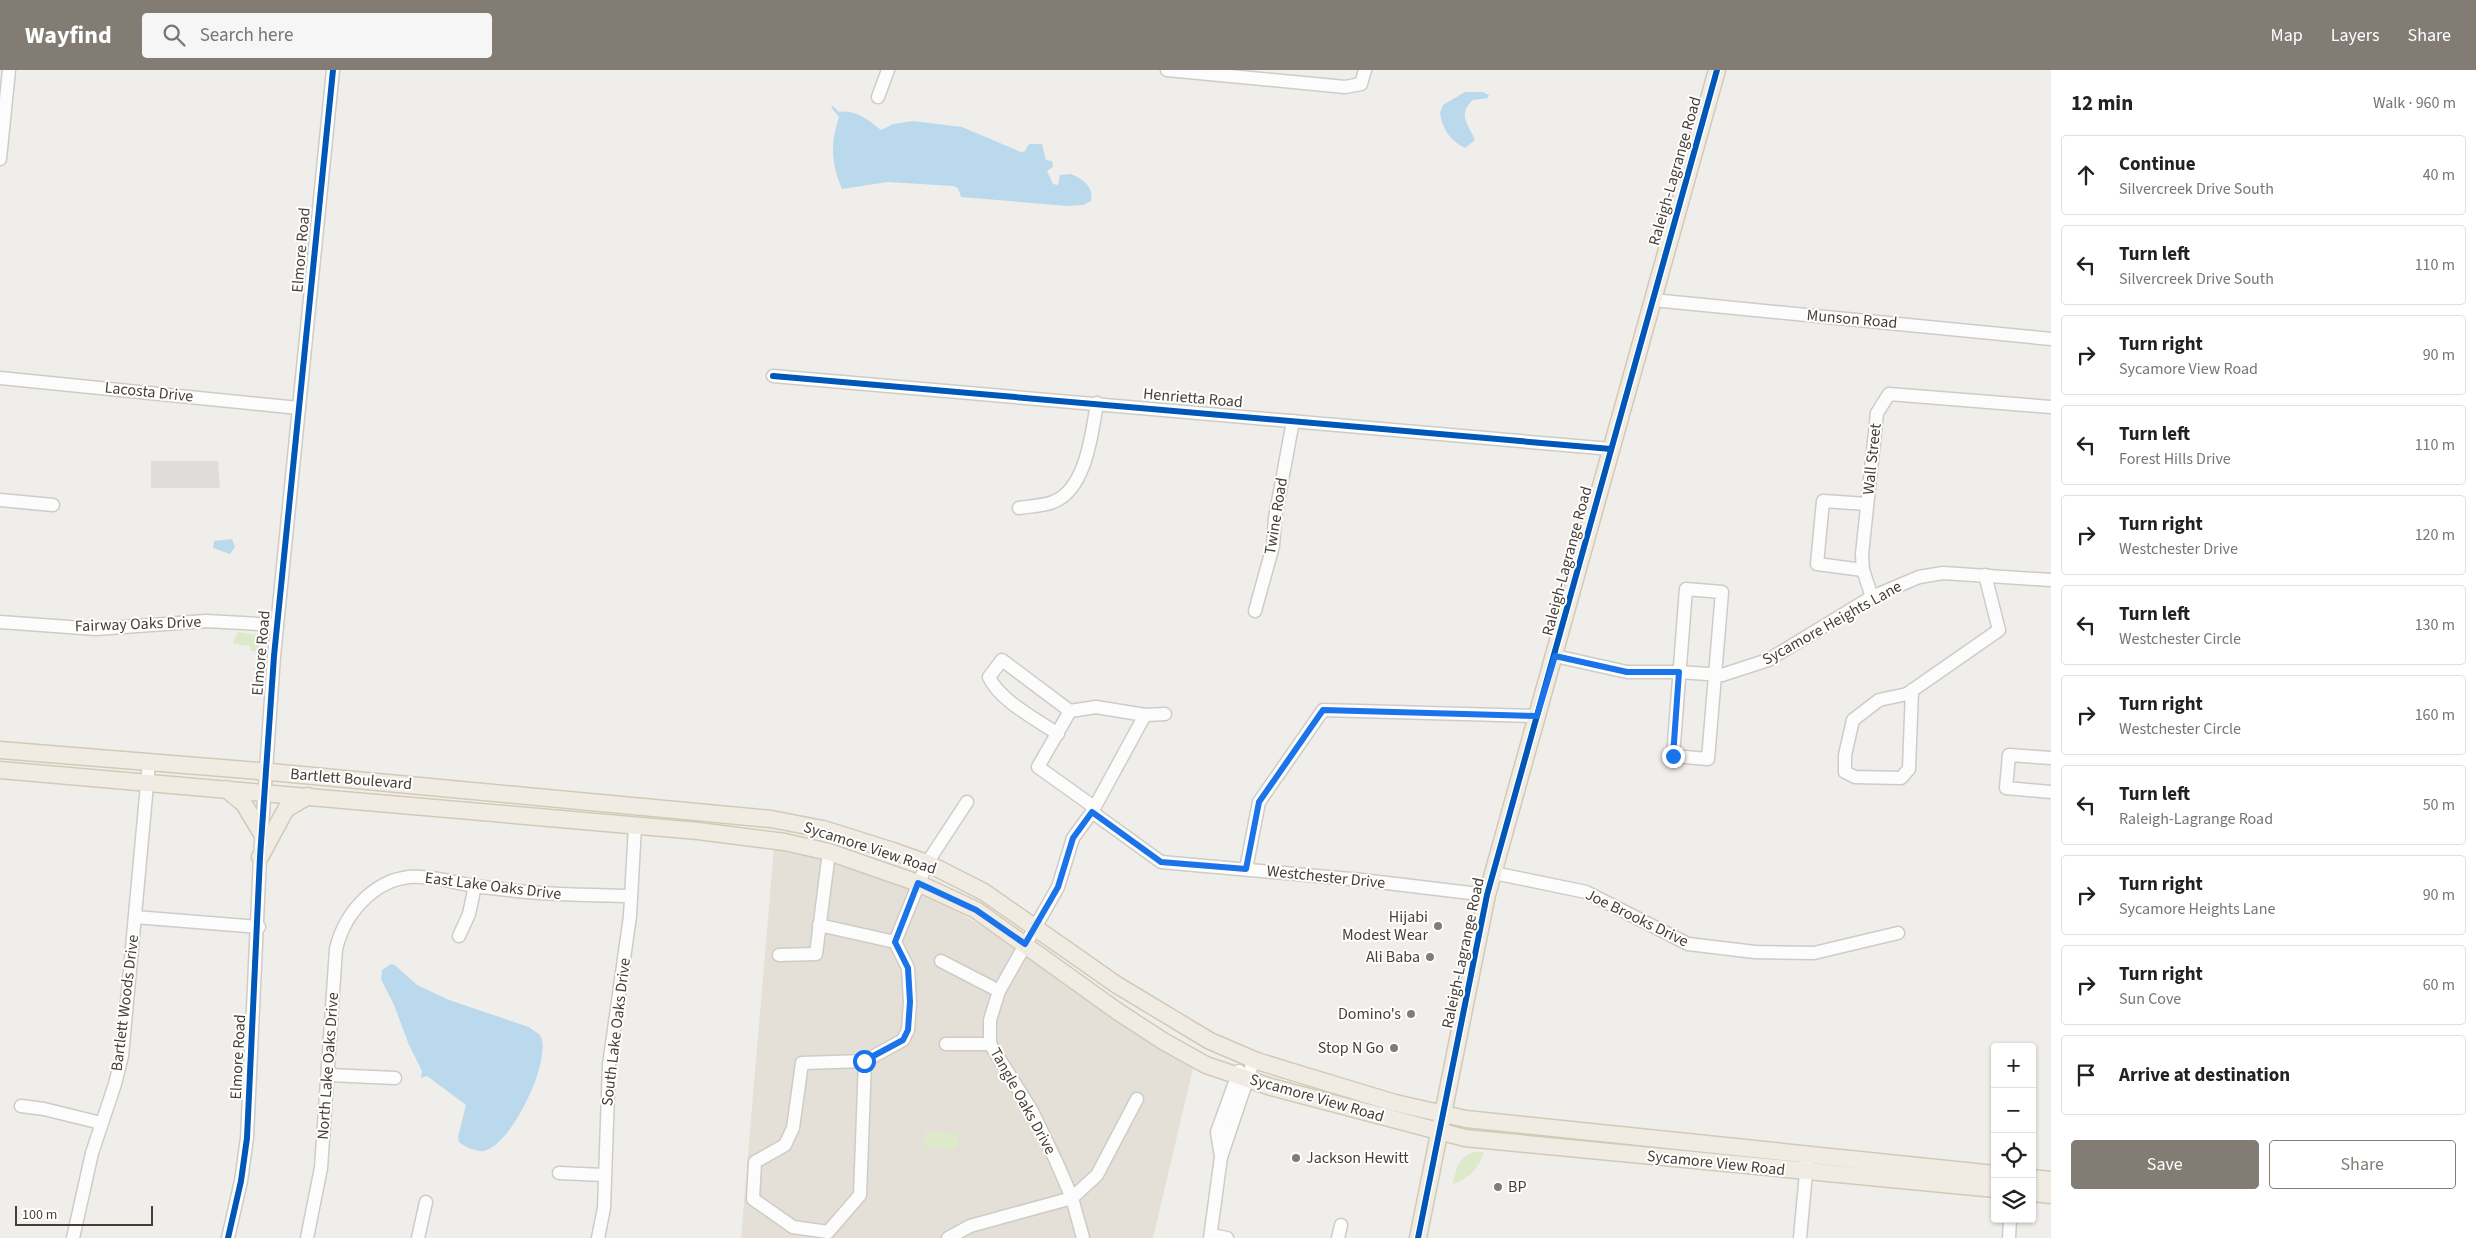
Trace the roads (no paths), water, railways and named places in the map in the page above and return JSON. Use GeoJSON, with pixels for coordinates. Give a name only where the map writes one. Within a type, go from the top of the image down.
{"type":"FeatureCollection","features":[{"type":"Feature","properties":{"kind":"main road","name":"Raleigh-Lagrange Road"},"geometry":{"type":"LineString","coordinates":[[1418,1238],[1487,895],[1717,70]]}},
{"type":"Feature","properties":{"kind":"main road","name":"Bartlett Boulevard"},"geometry":{"type":"LineString","coordinates":[[0,750],[267,772],[702,813]]}},
{"type":"Feature","properties":{"kind":"main road","name":"Bartlett Boulevard"},"geometry":{"type":"LineString","coordinates":[[0,770],[698,831]]}},
{"type":"Feature","properties":{"kind":"main road"},"geometry":{"type":"LineString","coordinates":[[226,789],[244,804],[262,834]]}},
{"type":"Feature","properties":{"kind":"main road"},"geometry":{"type":"LineString","coordinates":[[481,812],[482,792]]}},
{"type":"Feature","properties":{"kind":"main road"},"geometry":{"type":"LineString","coordinates":[[260,857],[286,809],[308,796]]}},
{"type":"Feature","properties":{"kind":"main road","name":"Sycamore View Road"},"geometry":{"type":"LineString","coordinates":[[702,813],[771,819],[823,829],[922,874],[976,910],[1030,936],[1210,1041],[1249,1058],[1364,1093],[1466,1119],[1991,1174]]}},
{"type":"Feature","properties":{"kind":"main road"},"geometry":{"type":"LineString","coordinates":[[769,840],[771,819]]}},
{"type":"Feature","properties":{"kind":"main road","name":"Sycamore View Road"},"geometry":{"type":"LineString","coordinates":[[698,831],[769,840],[830,852],[922,874]]}},
{"type":"Feature","properties":{"kind":"main road","name":"Sycamore View Road"},"geometry":{"type":"LineString","coordinates":[[1030,936],[1117,1011],[1163,1041],[1206,1065],[1294,1093],[1440,1132],[1465,1138],[1991,1190]]}},
{"type":"Feature","properties":{"kind":"main road"},"geometry":{"type":"LineString","coordinates":[[1294,1093],[1298,1074]]}},
{"type":"Feature","properties":{"kind":"main road"},"geometry":{"type":"LineString","coordinates":[[1359,1110],[1364,1093]]}},
{"type":"Feature","properties":{"kind":"main road"},"geometry":{"type":"LineString","coordinates":[[2036,1178],[2051,1180]]}},
{"type":"Feature","properties":{"kind":"main road"},"geometry":{"type":"LineString","coordinates":[[2036,1193],[2051,1195]]}},
{"type":"Feature","properties":{"kind":"street"},"geometry":{"type":"LineString","coordinates":[[0,159],[9,70]]}},
{"type":"Feature","properties":{"kind":"street","name":"Elmore Road"},"geometry":{"type":"LineString","coordinates":[[228,1238],[241,1181],[247,1138],[259,927],[260,857],[277,625],[332,70]]}},
{"type":"Feature","properties":{"kind":"street"},"geometry":{"type":"LineString","coordinates":[[1167,70],[1345,87],[1361,84],[1365,70]]}},
{"type":"Feature","properties":{"kind":"street"},"geometry":{"type":"LineString","coordinates":[[878,97],[884,71]]}},
{"type":"Feature","properties":{"kind":"street","name":"Munson Road"},"geometry":{"type":"LineString","coordinates":[[1653,300],[2051,339]]}},
{"type":"Feature","properties":{"kind":"street","name":"Henrietta Road"},"geometry":{"type":"LineString","coordinates":[[773,376],[1611,448]]}},
{"type":"Feature","properties":{"kind":"street","name":"Lacosta Drive"},"geometry":{"type":"LineString","coordinates":[[0,378],[299,408]]}},
{"type":"Feature","properties":{"kind":"street","name":"Wall Street"},"geometry":{"type":"LineString","coordinates":[[1872,597],[1863,570],[1867,504],[1877,413],[1889,394],[2051,407]]}},
{"type":"Feature","properties":{"kind":"street"},"geometry":{"type":"LineString","coordinates":[[1019,508],[1052,503],[1070,491],[1078,478],[1091,442],[1097,404]]}},
{"type":"Feature","properties":{"kind":"street","name":"Twine Road"},"geometry":{"type":"LineString","coordinates":[[1255,611],[1273,546],[1275,518],[1292,421]]}},
{"type":"Feature","properties":{"kind":"street"},"geometry":{"type":"LineString","coordinates":[[0,500],[53,505]]}},
{"type":"Feature","properties":{"kind":"street"},"geometry":{"type":"LineString","coordinates":[[1863,570],[1817,564],[1823,501],[1867,504]]}},
{"type":"Feature","properties":{"kind":"street","name":"Sycamore Heights Lane"},"geometry":{"type":"LineString","coordinates":[[1555,656],[1627,672],[1716,674],[1750,667],[1768,660],[1872,597],[1920,576],[1943,573],[2051,580]]}},
{"type":"Feature","properties":{"kind":"street"},"geometry":{"type":"LineString","coordinates":[[1912,690],[1909,769],[1901,778],[1855,777],[1845,772],[1845,755],[1853,720],[1879,700],[1888,696],[1907,694],[1912,690],[1999,630],[1985,575]]}},
{"type":"Feature","properties":{"kind":"street"},"geometry":{"type":"LineString","coordinates":[[1686,589],[1722,592],[1708,760],[1673,756],[1679,672],[1686,589]]}},
{"type":"Feature","properties":{"kind":"street","name":"Fairway Oaks Drive"},"geometry":{"type":"LineString","coordinates":[[0,622],[96,629],[206,621],[277,625]]}},
{"type":"Feature","properties":{"kind":"street"},"geometry":{"type":"LineString","coordinates":[[1070,711],[1058,734],[1001,694],[992,684],[989,677],[1002,660],[1070,711],[1096,707],[1145,715],[1165,714]]}},
{"type":"Feature","properties":{"kind":"street"},"geometry":{"type":"LineString","coordinates":[[1246,869],[1259,802],[1323,710],[1537,716]]}},
{"type":"Feature","properties":{"kind":"street","name":"Tangle Oaks Drive"},"geometry":{"type":"LineString","coordinates":[[1083,1238],[1072,1198],[1032,1111],[990,1044],[990,1020],[999,992],[1058,887],[1073,838],[1093,810],[1145,715]]}},
{"type":"Feature","properties":{"kind":"street","name":"Westchester Drive"},"geometry":{"type":"LineString","coordinates":[[1058,734],[1038,767],[1161,862],[1362,880],[1487,895]]}},
{"type":"Feature","properties":{"kind":"street"},"geometry":{"type":"LineString","coordinates":[[2051,758],[2009,755],[2006,788],[2051,792]]}},
{"type":"Feature","properties":{"kind":"street","name":"Bartlett Woods Drive"},"geometry":{"type":"LineString","coordinates":[[72,1238],[101,1123],[115,1084],[122,1056],[149,762]]}},
{"type":"Feature","properties":{"kind":"street"},"geometry":{"type":"LineString","coordinates":[[864,1061],[860,1195],[828,1235],[793,1227],[753,1198],[756,1162],[785,1146],[793,1128],[802,1064],[864,1061],[903,1040],[908,1030],[910,1002],[908,968],[895,942],[922,874],[967,802]]}},
{"type":"Feature","properties":{"kind":"street","name":"South Lake Oaks Drive"},"geometry":{"type":"LineString","coordinates":[[598,1238],[604,1208],[609,1065],[631,896],[635,826]]}},
{"type":"Feature","properties":{"kind":"street"},"geometry":{"type":"LineString","coordinates":[[779,955],[816,954],[830,852]]}},
{"type":"Feature","properties":{"kind":"street","name":"Joe Brooks Drive"},"geometry":{"type":"LineString","coordinates":[[1494,873],[1586,892],[1688,944],[1755,952],[1814,953],[1898,933]]}},
{"type":"Feature","properties":{"kind":"street","name":"East Lake Oaks Drive"},"geometry":{"type":"LineString","coordinates":[[362,900],[379,887],[406,878],[420,876],[475,886],[567,895],[631,896]]}},
{"type":"Feature","properties":{"kind":"street"},"geometry":{"type":"LineString","coordinates":[[459,936],[469,914],[475,886]]}},
{"type":"Feature","properties":{"kind":"street","name":"North Lake Oaks Drive"},"geometry":{"type":"LineString","coordinates":[[307,1238],[320,1182],[336,950],[343,927],[362,900]]}},
{"type":"Feature","properties":{"kind":"street"},"geometry":{"type":"LineString","coordinates":[[135,917],[259,927]]}},
{"type":"Feature","properties":{"kind":"street"},"geometry":{"type":"LineString","coordinates":[[819,925],[895,942]]}},
{"type":"Feature","properties":{"kind":"street"},"geometry":{"type":"LineString","coordinates":[[940,961],[999,992]]}},
{"type":"Feature","properties":{"kind":"street"},"geometry":{"type":"LineString","coordinates":[[946,1044],[990,1044]]}},
{"type":"Feature","properties":{"kind":"street"},"geometry":{"type":"LineString","coordinates":[[1227,1238],[1211,1236],[1221,1157],[1217,1132],[1249,1058]]}},
{"type":"Feature","properties":{"kind":"street"},"geometry":{"type":"LineString","coordinates":[[328,1074],[396,1078]]}},
{"type":"Feature","properties":{"kind":"street"},"geometry":{"type":"LineString","coordinates":[[948,1238],[970,1226],[1072,1198],[1097,1175],[1138,1099]]}},
{"type":"Feature","properties":{"kind":"street"},"geometry":{"type":"LineString","coordinates":[[21,1106],[44,1109],[101,1123]]}},
{"type":"Feature","properties":{"kind":"street"},"geometry":{"type":"LineString","coordinates":[[1800,1238],[1808,1155]]}},
{"type":"Feature","properties":{"kind":"street"},"geometry":{"type":"LineString","coordinates":[[559,1173],[604,1175]]}},
{"type":"Feature","properties":{"kind":"street"},"geometry":{"type":"LineString","coordinates":[[418,1238],[426,1202]]}},
{"type":"Feature","properties":{"kind":"street"},"geometry":{"type":"LineString","coordinates":[[2008,1238],[2010,1223]]}},
{"type":"Feature","properties":{"kind":"street"},"geometry":{"type":"LineString","coordinates":[[1338,1238],[1341,1225]]}},
{"type":"Feature","properties":{"kind":"water"},"geometry":{"type":"Polygon","coordinates":[[[1465,92],[1483,92],[1489,95],[1488,98],[1473,100],[1465,111],[1466,120],[1475,140],[1465,148],[1455,142],[1448,134],[1440,113],[1443,105],[1465,92]]]}},
{"type":"Feature","properties":{"kind":"water"},"geometry":{"type":"Polygon","coordinates":[[[833,106],[839,112],[851,112],[862,116],[881,130],[893,124],[913,121],[962,127],[1021,152],[1025,151],[1029,144],[1042,144],[1046,160],[1052,161],[1053,167],[1047,171],[1053,184],[1058,185],[1060,175],[1071,174],[1080,178],[1087,184],[1091,192],[1091,201],[1083,205],[1068,206],[961,197],[958,188],[953,186],[888,182],[842,189],[833,153],[834,136],[839,117],[831,107],[833,106]]]}},
{"type":"Feature","properties":{"kind":"water"},"geometry":{"type":"Polygon","coordinates":[[[232,539],[235,547],[230,554],[213,548],[214,541],[232,539]]]}},
{"type":"Feature","properties":{"kind":"water"},"geometry":{"type":"Polygon","coordinates":[[[391,964],[395,965],[417,985],[449,1000],[529,1027],[539,1034],[542,1040],[539,1068],[526,1103],[506,1134],[495,1145],[484,1151],[471,1149],[459,1142],[458,1137],[466,1105],[427,1076],[421,1078],[422,1071],[381,979],[382,970],[391,964]]]}},
{"type":"Feature","properties":{"kind":"place","name":"Hijabi Modest Wear"},"geometry":{"type":"Point","coordinates":[1438,926]}},
{"type":"Feature","properties":{"kind":"place","name":"Ali Baba"},"geometry":{"type":"Point","coordinates":[1430,957]}},
{"type":"Feature","properties":{"kind":"place","name":"Domino's"},"geometry":{"type":"Point","coordinates":[1411,1014]}},
{"type":"Feature","properties":{"kind":"place","name":"Stop N Go"},"geometry":{"type":"Point","coordinates":[1394,1048]}},
{"type":"Feature","properties":{"kind":"place","name":"Jackson Hewitt"},"geometry":{"type":"Point","coordinates":[1296,1158]}},
{"type":"Feature","properties":{"kind":"place","name":"BP"},"geometry":{"type":"Point","coordinates":[1498,1187]}}]}
